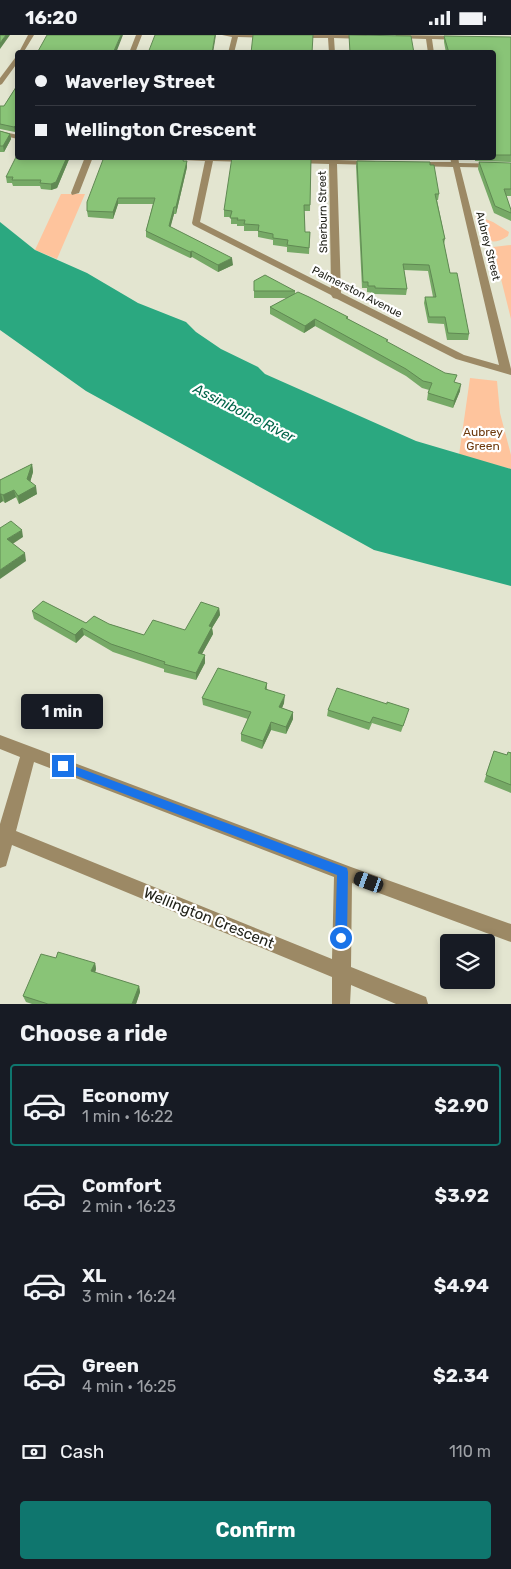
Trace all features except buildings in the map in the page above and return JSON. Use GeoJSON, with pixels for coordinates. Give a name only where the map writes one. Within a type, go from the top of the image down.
{"type":"FeatureCollection","features":[{"type":"Feature","properties":{"kind":"street"},"geometry":{"type":"LineString","coordinates":[[22,50],[31,35]]}},
{"type":"Feature","properties":{"kind":"street"},"geometry":{"type":"LineString","coordinates":[[133,50],[139,35]]}},
{"type":"Feature","properties":{"kind":"street"},"geometry":{"type":"LineString","coordinates":[[225,35],[274,36]]}},
{"type":"Feature","properties":{"kind":"street"},"geometry":{"type":"LineString","coordinates":[[232,50],[235,35]]}},
{"type":"Feature","properties":{"kind":"street"},"geometry":{"type":"LineString","coordinates":[[292,36],[369,37]]}},
{"type":"Feature","properties":{"kind":"street"},"geometry":{"type":"LineString","coordinates":[[331,36],[332,50]]}},
{"type":"Feature","properties":{"kind":"street"},"geometry":{"type":"LineString","coordinates":[[388,37],[428,36],[467,38]]}},
{"type":"Feature","properties":{"kind":"street"},"geometry":{"type":"LineString","coordinates":[[428,36],[430,50]]}},
{"type":"Feature","properties":{"kind":"street"},"geometry":{"type":"LineString","coordinates":[[0,83],[15,60]]}},
{"type":"Feature","properties":{"kind":"street"},"geometry":{"type":"LineString","coordinates":[[0,133],[15,136]]}},
{"type":"Feature","properties":{"kind":"street"},"geometry":{"type":"LineString","coordinates":[[75,193],[88,160]]}},
{"type":"Feature","properties":{"kind":"street","name":"Palmerston Avenue"},"geometry":{"type":"LineString","coordinates":[[210,160],[196,223],[336,296],[460,357],[508,371]]}},
{"type":"Feature","properties":{"kind":"street"},"geometry":{"type":"LineString","coordinates":[[231,160],[252,161]]}},
{"type":"Feature","properties":{"kind":"street"},"geometry":{"type":"LineString","coordinates":[[290,161],[333,160],[384,163]]}},
{"type":"Feature","properties":{"kind":"street","name":"Sherburn Street"},"geometry":{"type":"LineString","coordinates":[[333,160],[336,296]]}},
{"type":"Feature","properties":{"kind":"street"},"geometry":{"type":"LineString","coordinates":[[403,163],[454,161],[511,165]]}},
{"type":"Feature","properties":{"kind":"street","name":"Aubrey Street"},"geometry":{"type":"LineString","coordinates":[[454,161],[508,371]]}},
{"type":"Feature","properties":{"kind":"street"},"geometry":{"type":"LineString","coordinates":[[0,742],[343,872],[511,933]]}},
{"type":"Feature","properties":{"kind":"street"},"geometry":{"type":"LineString","coordinates":[[0,860],[3,833],[30,754]]}},
{"type":"Feature","properties":{"kind":"street","name":"Wellington Crescent"},"geometry":{"type":"LineString","coordinates":[[3,833],[419,1004]]}},
{"type":"Feature","properties":{"kind":"street"},"geometry":{"type":"LineString","coordinates":[[341,1004],[343,872]]}},
{"type":"Feature","properties":{"kind":"green space"},"geometry":{"type":"Polygon","coordinates":[[[61,194],[85,194],[57,259],[35,250],[61,194]]]}},
{"type":"Feature","properties":{"kind":"green space"},"geometry":{"type":"Polygon","coordinates":[[[478,216],[493,222],[509,232],[508,236],[501,240],[490,241],[479,230],[475,217],[478,216]]]}},
{"type":"Feature","properties":{"kind":"green space"},"geometry":{"type":"Polygon","coordinates":[[[511,245],[511,319],[493,247],[511,245]]]}},
{"type":"Feature","properties":{"kind":"green space","name":"Aubrey Green"},"geometry":{"type":"Polygon","coordinates":[[[470,378],[497,381],[500,413],[511,455],[511,469],[459,455],[470,378]]]}},
{"type":"Feature","properties":{"kind":"water","name":"Assiniboine River"},"geometry":{"type":"Polygon","coordinates":[[[0,222],[35,250],[87,273],[138,303],[186,322],[196,332],[221,349],[258,367],[265,374],[416,441],[511,469],[511,586],[374,550],[86,391],[0,330],[0,222]]]}},
{"type":"Feature","properties":{"kind":"route"},"geometry":{"type":"LineString","coordinates":[[63,766],[343,872],[341,938]]}}]}
